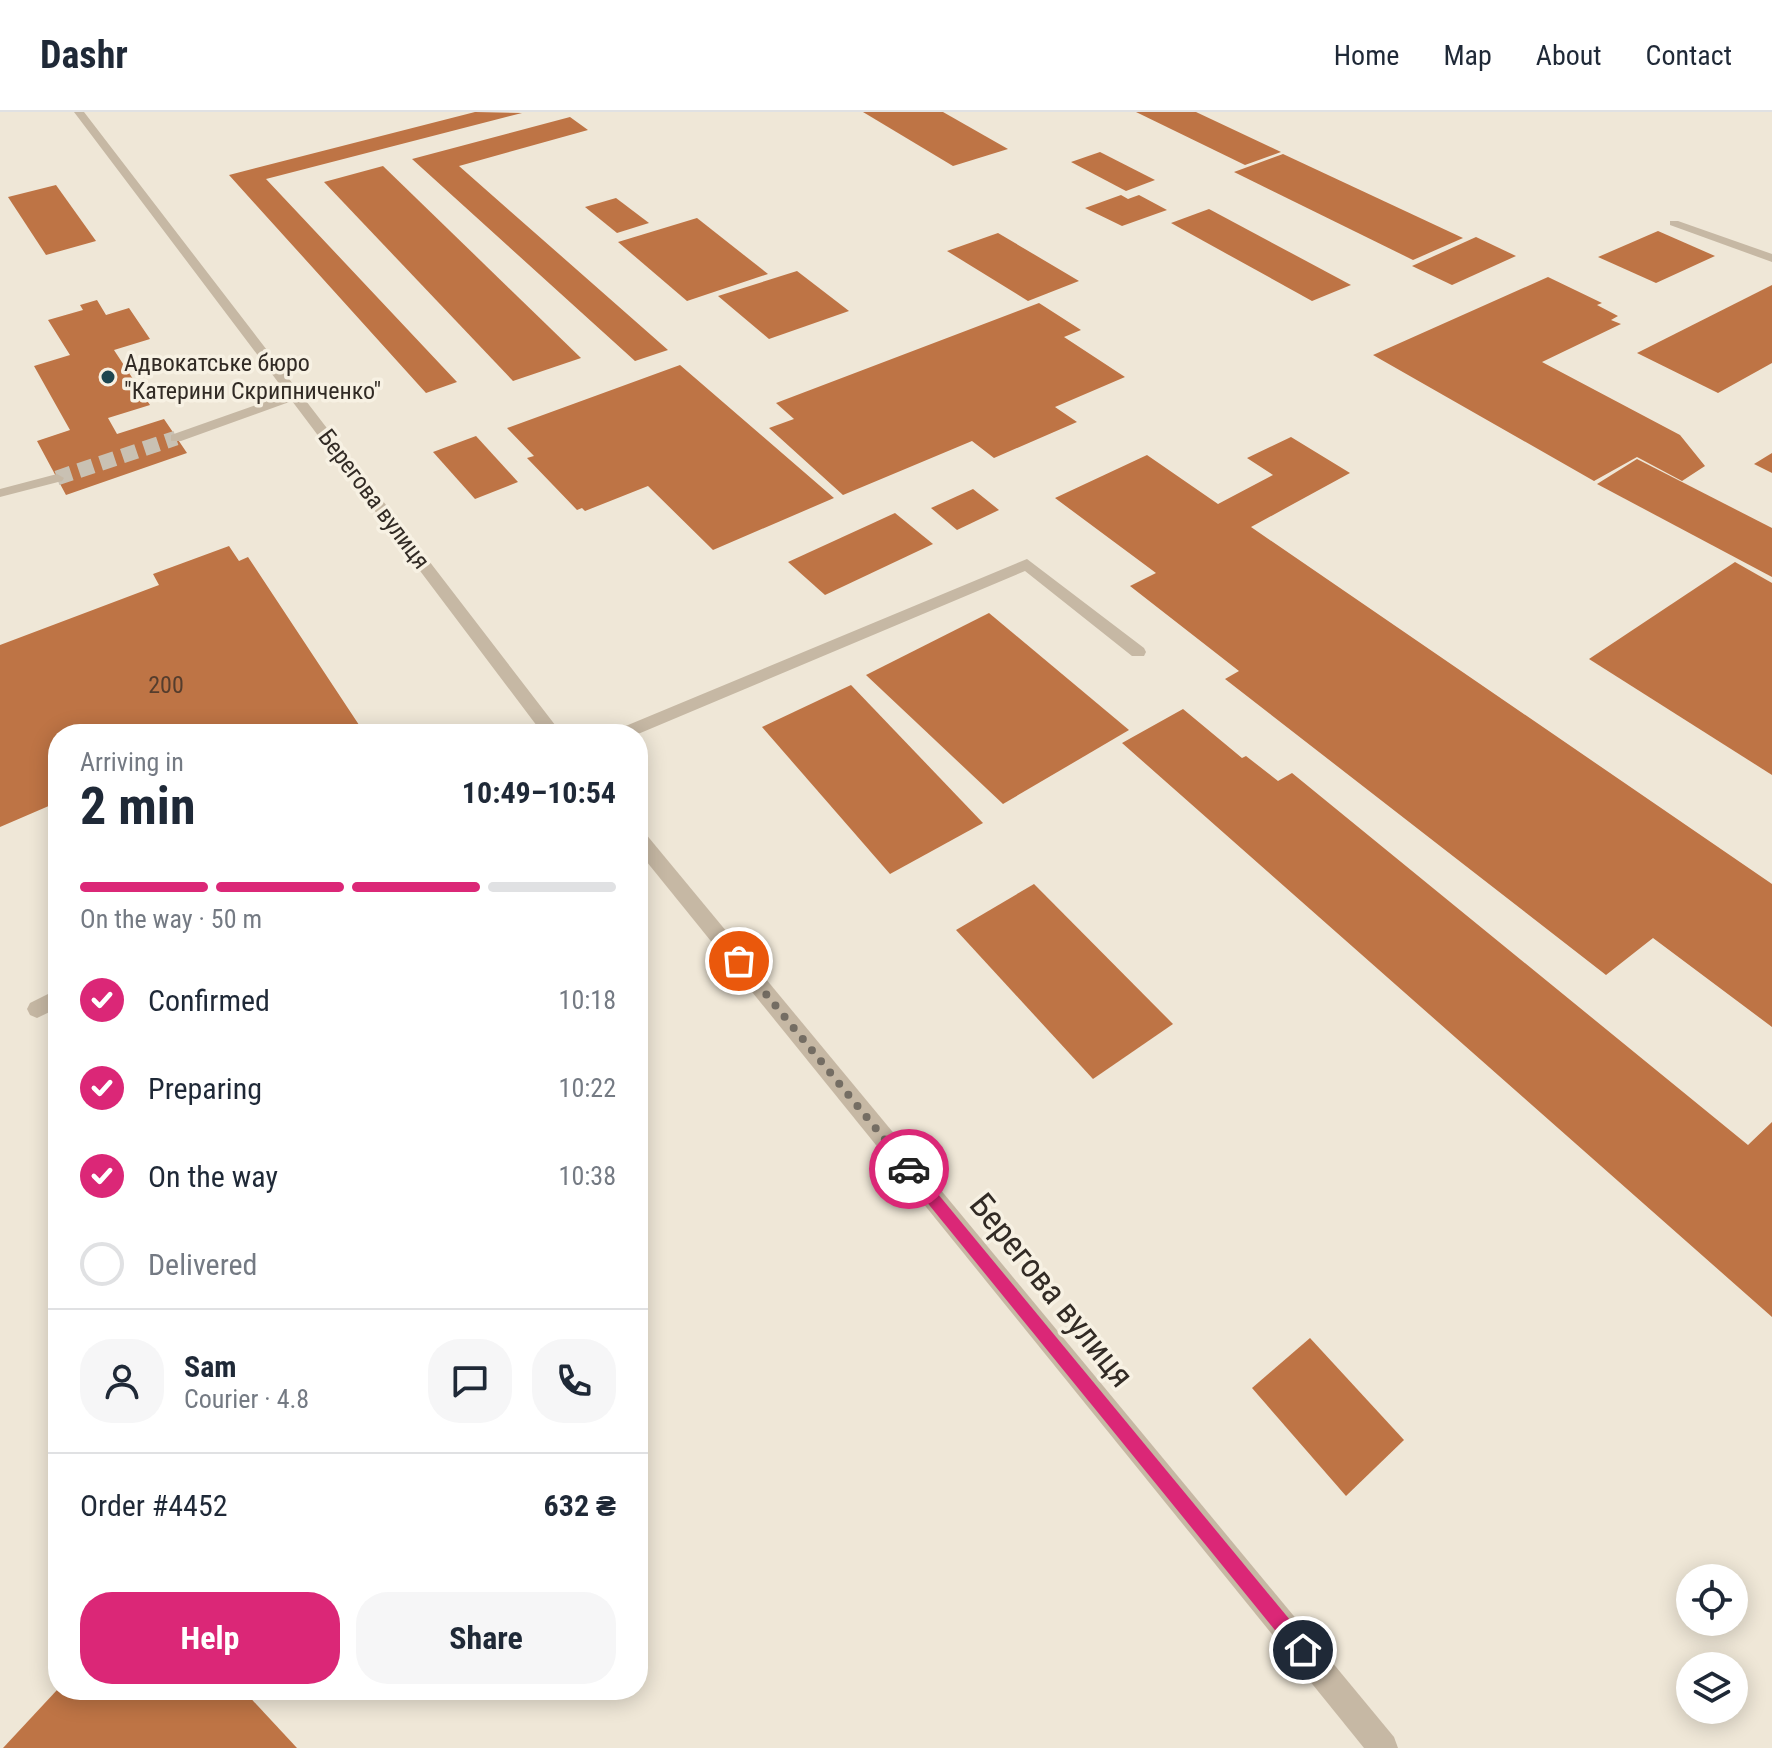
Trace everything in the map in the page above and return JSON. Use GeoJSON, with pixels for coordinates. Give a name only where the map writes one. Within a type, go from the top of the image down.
{"type":"FeatureCollection","features":[{"type":"Feature","properties":{"kind":"street","name":"Берегова вулиця"},"geometry":{"type":"LineString","coordinates":[[79,112],[545,724]]}},
{"type":"Feature","properties":{"kind":"street"},"geometry":{"type":"LineString","coordinates":[[1674,223],[1772,258]]}},
{"type":"Feature","properties":{"kind":"street"},"geometry":{"type":"LineString","coordinates":[[176,438],[295,396]]}},
{"type":"Feature","properties":{"kind":"street"},"geometry":{"type":"LineString","coordinates":[[0,493],[57,478]]}},
{"type":"Feature","properties":{"kind":"street"},"geometry":{"type":"LineString","coordinates":[[646,724],[1027,564],[1138,652]]}},
{"type":"Feature","properties":{"kind":"street","name":"Берегова вулиця"},"geometry":{"type":"LineString","coordinates":[[648,850],[1383,1748]]}},
{"type":"Feature","properties":{"kind":"street"},"geometry":{"type":"LineString","coordinates":[[37,1009],[48,1003]]}},
{"type":"Feature","properties":{"kind":"building"},"geometry":{"type":"Polygon","coordinates":[[[475,112],[522,113],[266,179],[457,382],[426,393],[229,175],[475,112]]]}},
{"type":"Feature","properties":{"kind":"building"},"geometry":{"type":"Polygon","coordinates":[[[863,112],[943,112],[1008,149],[953,166],[863,112]]]}},
{"type":"Feature","properties":{"kind":"building"},"geometry":{"type":"Polygon","coordinates":[[[1136,112],[1196,112],[1281,152],[1245,165],[1136,112]]]}},
{"type":"Feature","properties":{"kind":"building"},"geometry":{"type":"Polygon","coordinates":[[[570,117],[588,130],[459,166],[668,350],[635,361],[412,159],[570,117]]]}},
{"type":"Feature","properties":{"kind":"building"},"geometry":{"type":"Polygon","coordinates":[[[1100,152],[1155,180],[1126,191],[1071,162],[1100,152]]]}},
{"type":"Feature","properties":{"kind":"building"},"geometry":{"type":"Polygon","coordinates":[[[1283,154],[1463,238],[1413,260],[1234,172],[1283,154]]]}},
{"type":"Feature","properties":{"kind":"building"},"geometry":{"type":"Polygon","coordinates":[[[383,166],[581,358],[513,381],[324,182],[383,166]]]}},
{"type":"Feature","properties":{"kind":"building"},"geometry":{"type":"Polygon","coordinates":[[[56,185],[96,241],[46,255],[8,197],[56,185]]]}},
{"type":"Feature","properties":{"kind":"building"},"geometry":{"type":"Polygon","coordinates":[[[1121,195],[1128,199],[1139,195],[1167,210],[1122,226],[1085,208],[1121,195]]]}},
{"type":"Feature","properties":{"kind":"building"},"geometry":{"type":"Polygon","coordinates":[[[616,198],[649,223],[617,233],[585,207],[616,198]]]}},
{"type":"Feature","properties":{"kind":"building"},"geometry":{"type":"Polygon","coordinates":[[[1209,209],[1351,285],[1312,301],[1171,223],[1209,209]]]}},
{"type":"Feature","properties":{"kind":"building"},"geometry":{"type":"Polygon","coordinates":[[[697,218],[768,274],[687,301],[618,242],[697,218]]]}},
{"type":"Feature","properties":{"kind":"building"},"geometry":{"type":"Polygon","coordinates":[[[1658,231],[1715,256],[1656,283],[1598,257],[1658,231]]]}},
{"type":"Feature","properties":{"kind":"building"},"geometry":{"type":"Polygon","coordinates":[[[998,233],[1079,281],[1028,301],[947,251],[998,233]]]}},
{"type":"Feature","properties":{"kind":"building"},"geometry":{"type":"Polygon","coordinates":[[[1476,237],[1516,256],[1452,285],[1412,266],[1476,237]]]}},
{"type":"Feature","properties":{"kind":"building"},"geometry":{"type":"Polygon","coordinates":[[[797,271],[849,311],[769,339],[718,296],[797,271]]]}},
{"type":"Feature","properties":{"kind":"building"},"geometry":{"type":"Polygon","coordinates":[[[1548,277],[1602,303],[1597,305],[1618,316],[1611,320],[1621,324],[1542,362],[1680,435],[1705,466],[1682,481],[1637,457],[1594,481],[1373,355],[1548,277]]]}},
{"type":"Feature","properties":{"kind":"building"},"geometry":{"type":"Polygon","coordinates":[[[1772,285],[1772,363],[1718,393],[1637,353],[1772,285]]]}},
{"type":"Feature","properties":{"kind":"building"},"geometry":{"type":"Polygon","coordinates":[[[97,300],[106,315],[129,308],[150,339],[114,350],[150,405],[108,418],[117,434],[164,419],[187,453],[66,495],[37,441],[70,430],[34,366],[70,355],[48,320],[83,310],[80,305],[97,300]]]}},
{"type":"Feature","properties":{"kind":"building"},"geometry":{"type":"Polygon","coordinates":[[[1039,303],[1081,330],[1064,337],[1125,377],[1055,407],[1077,422],[994,458],[972,441],[843,495],[769,428],[794,419],[776,403],[1039,303]]]}},
{"type":"Feature","properties":{"kind":"building"},"geometry":{"type":"Polygon","coordinates":[[[680,365],[834,498],[713,550],[648,486],[585,511],[582,508],[577,510],[527,458],[534,456],[507,428],[680,365]]]}},
{"type":"Feature","properties":{"kind":"building"},"geometry":{"type":"Polygon","coordinates":[[[476,436],[518,482],[475,499],[433,452],[476,436]]]}},
{"type":"Feature","properties":{"kind":"building"},"geometry":{"type":"Polygon","coordinates":[[[1291,437],[1350,473],[1251,527],[1772,884],[1772,1027],[1653,938],[1606,975],[1225,679],[1239,671],[1130,586],[1156,573],[1055,498],[1147,455],[1218,504],[1273,475],[1247,458],[1291,437]]]}},
{"type":"Feature","properties":{"kind":"building"},"geometry":{"type":"Polygon","coordinates":[[[1772,453],[1772,473],[1754,464],[1772,453]]]}},
{"type":"Feature","properties":{"kind":"building"},"geometry":{"type":"Polygon","coordinates":[[[1637,459],[1772,528],[1772,577],[1597,484],[1637,459]]]}},
{"type":"Feature","properties":{"kind":"building"},"geometry":{"type":"Polygon","coordinates":[[[973,489],[999,510],[957,530],[931,508],[973,489]]]}},
{"type":"Feature","properties":{"kind":"building"},"geometry":{"type":"Polygon","coordinates":[[[895,513],[933,544],[825,595],[788,562],[895,513]]]}},
{"type":"Feature","properties":{"kind":"building"},"geometry":{"type":"Polygon","coordinates":[[[229,546],[239,561],[248,557],[358,724],[48,724],[48,806],[0,827],[0,645],[159,585],[153,574],[229,546]]]}},
{"type":"Feature","properties":{"kind":"building"},"geometry":{"type":"Polygon","coordinates":[[[1735,562],[1772,583],[1772,775],[1589,659],[1735,562]]]}},
{"type":"Feature","properties":{"kind":"building"},"geometry":{"type":"Polygon","coordinates":[[[989,613],[1129,730],[1003,804],[866,675],[989,613]]]}},
{"type":"Feature","properties":{"kind":"building"},"geometry":{"type":"Polygon","coordinates":[[[851,685],[983,823],[890,874],[762,727],[851,685]]]}},
{"type":"Feature","properties":{"kind":"building"},"geometry":{"type":"Polygon","coordinates":[[[1183,709],[1242,758],[1246,756],[1278,781],[1292,773],[1748,1145],[1772,1122],[1772,1317],[1122,743],[1183,709]]]}},
{"type":"Feature","properties":{"kind":"building"},"geometry":{"type":"Polygon","coordinates":[[[1034,884],[1173,1024],[1093,1079],[956,930],[1034,884]]]}},
{"type":"Feature","properties":{"kind":"building"},"geometry":{"type":"Polygon","coordinates":[[[1310,1338],[1404,1440],[1346,1496],[1252,1388],[1310,1338]]]}},
{"type":"Feature","properties":{"kind":"building"},"geometry":{"type":"Polygon","coordinates":[[[48,1700],[252,1700],[297,1748],[3,1748],[48,1700]]]}},
{"type":"Feature","properties":{"kind":"tunnel"},"geometry":{"type":"LineString","coordinates":[[57,478],[176,438]]}},
{"type":"Feature","properties":{"kind":"way so far"},"geometry":{"type":"LineString","coordinates":[[739,961],[909,1169]]}},
{"type":"Feature","properties":{"kind":"place","name":"Адвокатське бюро \"Катерини Скрипниченко\""},"geometry":{"type":"Point","coordinates":[108,377]}},
{"type":"Feature","properties":{"kind":"route"},"geometry":{"type":"LineString","coordinates":[[909,1169],[1303,1650]]}}]}
